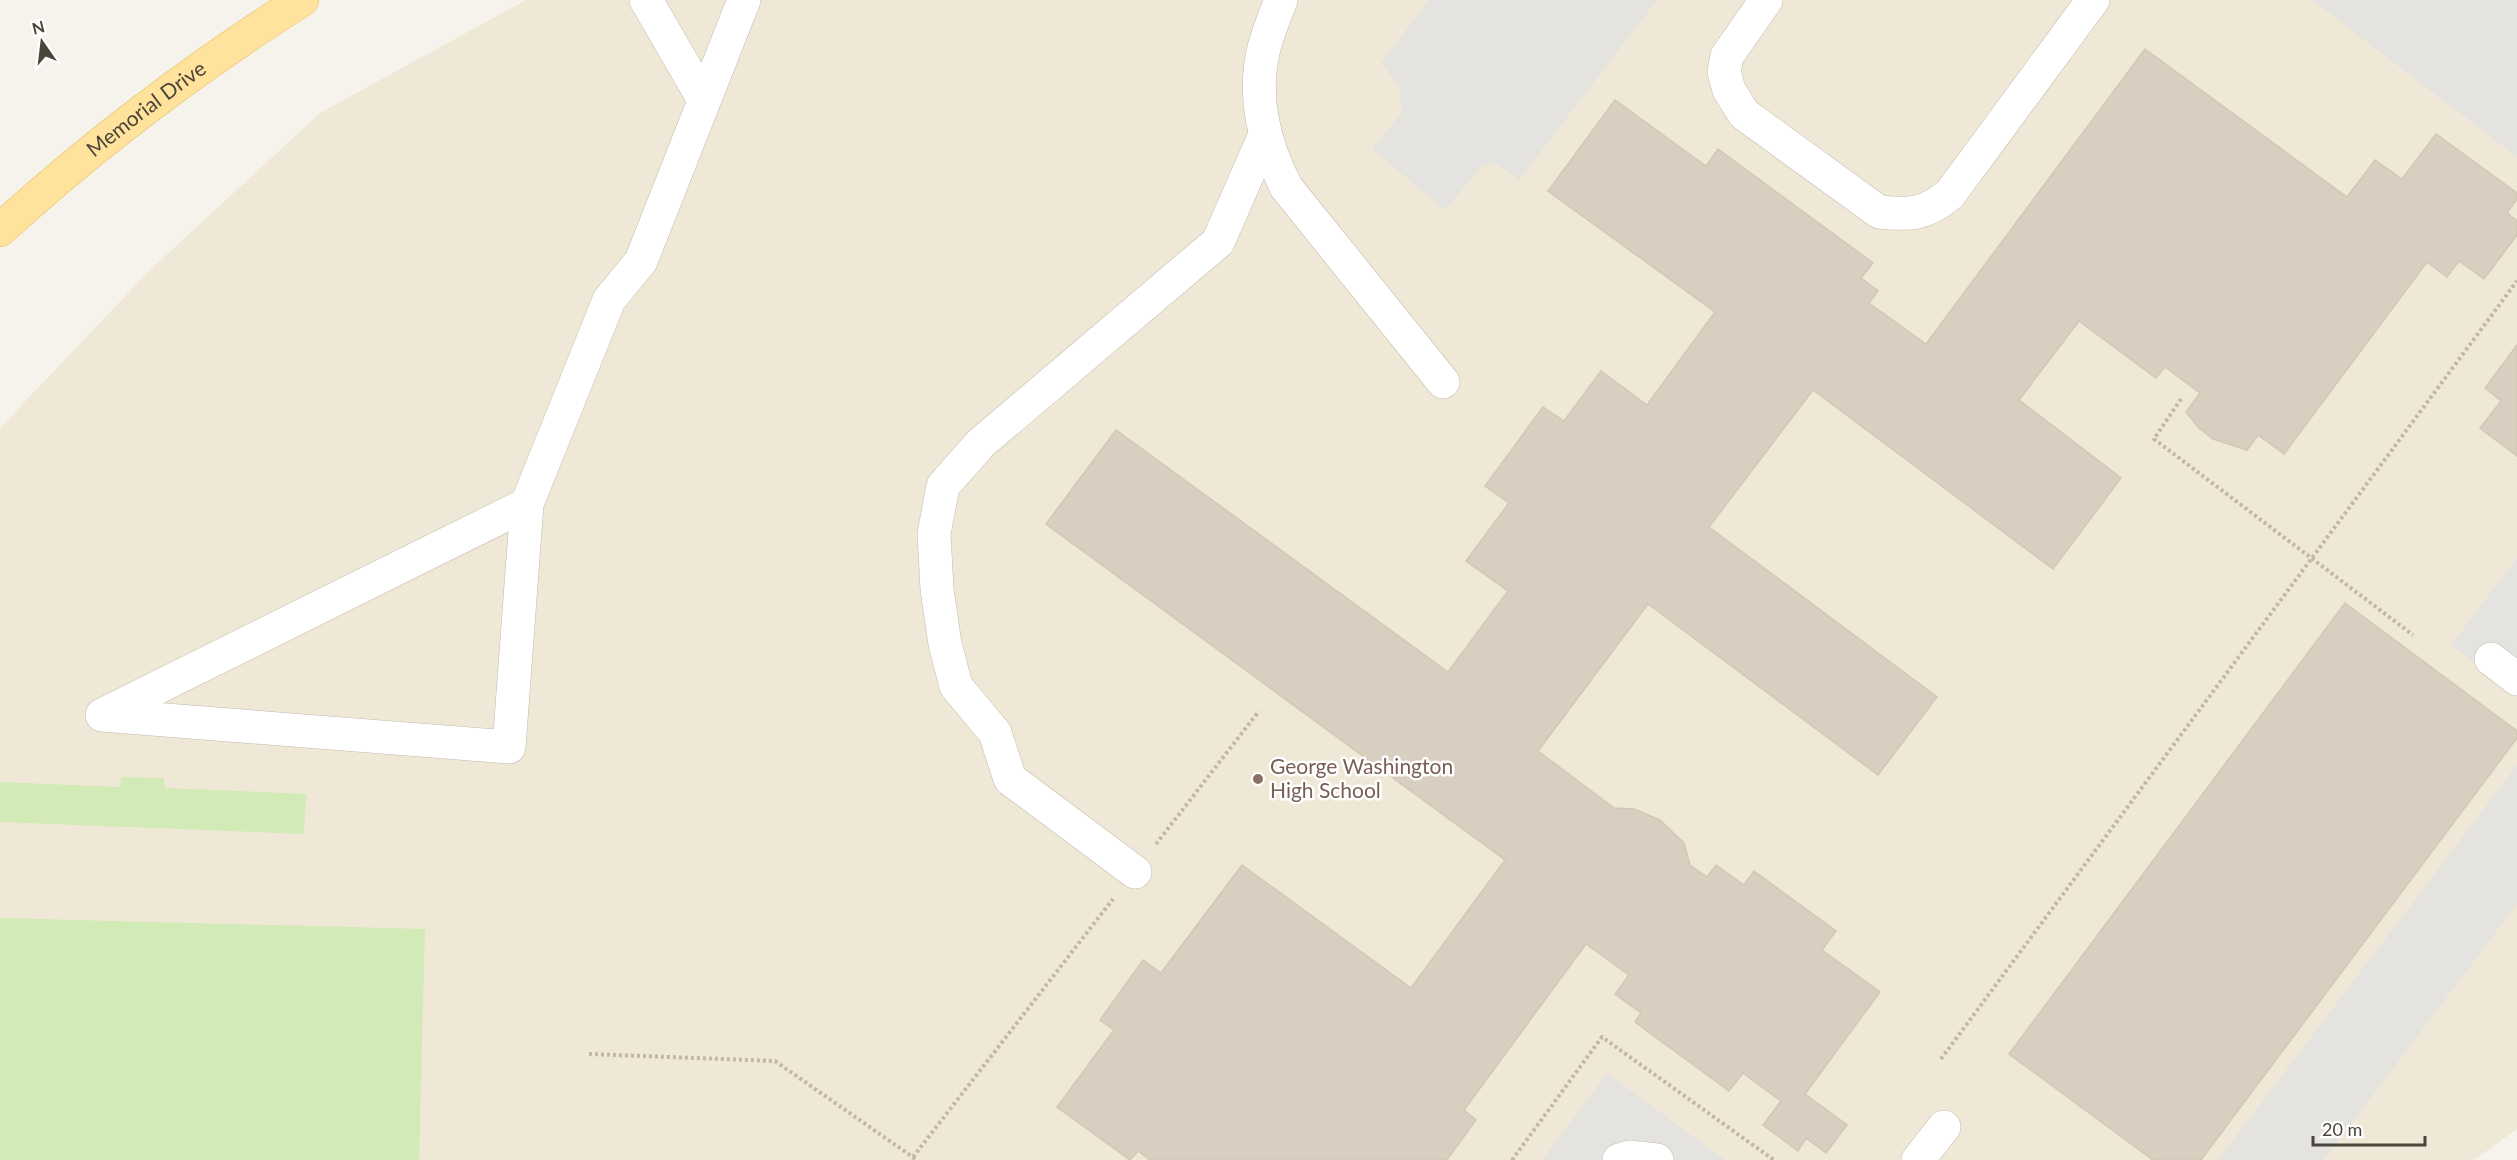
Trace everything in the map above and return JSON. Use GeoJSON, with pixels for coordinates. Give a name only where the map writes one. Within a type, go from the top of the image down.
{"type":"FeatureCollection","features":[{"type":"Feature","properties":{"kind":"main road","name":"Memorial Drive"},"geometry":{"type":"LineString","coordinates":[[0,230],[49,185],[159,98],[302,0]]}},
{"type":"Feature","properties":{"kind":"lane"},"geometry":{"type":"LineString","coordinates":[[646,0],[704,100]]}},
{"type":"Feature","properties":{"kind":"lane"},"geometry":{"type":"LineString","coordinates":[[527,504],[102,715],[509,747],[527,504],[609,300],[641,261],[744,0]]}},
{"type":"Feature","properties":{"kind":"lane"},"geometry":{"type":"LineString","coordinates":[[1281,0],[1264,49],[1259,88],[1261,120],[1272,158],[1286,187],[1443,382]]}},
{"type":"Feature","properties":{"kind":"lane"},"geometry":{"type":"LineString","coordinates":[[1766,0],[1727,56],[1724,72],[1729,90],[1744,114],[1879,212],[1905,214],[1934,208],[1950,194],[2093,0]]}},
{"type":"Feature","properties":{"kind":"lane"},"geometry":{"type":"LineString","coordinates":[[1134,872],[1010,779],[995,733],[956,686],[945,644],[937,589],[934,534],[943,486],[981,442],[1218,242],[1265,135]]}},
{"type":"Feature","properties":{"kind":"lane"},"geometry":{"type":"LineString","coordinates":[[2490,659],[2517,679]]}},
{"type":"Feature","properties":{"kind":"lane"},"geometry":{"type":"LineString","coordinates":[[1918,1160],[1944,1127]]}},
{"type":"Feature","properties":{"kind":"lane"},"geometry":{"type":"LineString","coordinates":[[1619,1160],[1629,1157],[1657,1160]]}},
{"type":"Feature","properties":{"kind":"path"},"geometry":{"type":"LineString","coordinates":[[1941,1059],[2517,281]]}},
{"type":"Feature","properties":{"kind":"path"},"geometry":{"type":"LineString","coordinates":[[2181,399],[2154,439],[2413,635]]}},
{"type":"Feature","properties":{"kind":"path"},"geometry":{"type":"LineString","coordinates":[[589,1054],[775,1061],[915,1158],[1259,711]]}},
{"type":"Feature","properties":{"kind":"path"},"geometry":{"type":"LineString","coordinates":[[1512,1160],[1602,1037],[1774,1160]]}},
{"type":"Feature","properties":{"kind":"shaded area","name":"George Washington High School"},"geometry":{"type":"Polygon","coordinates":[[[526,0],[2517,0],[2517,1129],[2474,1160],[0,1160],[0,428],[149,271],[320,113],[526,0]]]}},
{"type":"Feature","properties":{"kind":"shaded area"},"geometry":{"type":"Polygon","coordinates":[[[1429,0],[1657,0],[1519,180],[1496,163],[1482,166],[1445,210],[1372,149],[1402,112],[1399,87],[1381,63],[1429,0]]]}},
{"type":"Feature","properties":{"kind":"shaded area"},"geometry":{"type":"Polygon","coordinates":[[[2312,0],[2517,0],[2517,157],[2312,0]]]}},
{"type":"Feature","properties":{"kind":"shaded area"},"geometry":{"type":"Polygon","coordinates":[[[2517,558],[2517,695],[2451,645],[2517,558]]]}},
{"type":"Feature","properties":{"kind":"shaded area"},"geometry":{"type":"Polygon","coordinates":[[[2517,765],[2517,904],[2324,1160],[2218,1160],[2517,765]]]}},
{"type":"Feature","properties":{"kind":"shaded area"},"geometry":{"type":"Polygon","coordinates":[[[1607,1073],[1725,1160],[1542,1160],[1607,1073]]]}},
{"type":"Feature","properties":{"kind":"green space"},"geometry":{"type":"Polygon","coordinates":[[[121,777],[164,778],[165,788],[306,794],[304,834],[0,822],[0,782],[120,787],[121,777]]]}},
{"type":"Feature","properties":{"kind":"green space"},"geometry":{"type":"Polygon","coordinates":[[[0,918],[425,929],[419,1160],[0,1160],[0,918]]]}},
{"type":"Feature","properties":{"kind":"building"},"geometry":{"type":"Polygon","coordinates":[[[2145,49],[2347,197],[2375,160],[2402,179],[2436,134],[2517,193],[2517,199],[2507,213],[2517,221],[2517,235],[2484,279],[2459,261],[2447,277],[2427,262],[2284,454],[2258,435],[2247,450],[2213,439],[2199,428],[2186,412],[2200,393],[2165,367],[2156,378],[2079,321],[2019,400],[2121,478],[2053,569],[1813,390],[1709,527],[1937,697],[1878,775],[1648,604],[1538,751],[1614,808],[1634,809],[1660,820],[1684,843],[1690,865],[1707,877],[1716,865],[1744,885],[1754,871],[1836,931],[1822,950],[1880,992],[1805,1094],[1847,1125],[1826,1153],[1806,1138],[1798,1151],[1763,1125],[1781,1101],[1743,1073],[1729,1091],[1635,1022],[1641,1013],[1615,994],[1629,975],[1586,944],[1464,1110],[1476,1120],[1447,1160],[1150,1160],[1138,1151],[1130,1160],[1057,1107],[1114,1030],[1100,1020],[1143,960],[1161,973],[1242,865],[1411,988],[1505,860],[1046,524],[1116,430],[1448,672],[1508,591],[1466,561],[1509,503],[1485,486],[1543,407],[1564,421],[1601,371],[1647,405],[1715,312],[1548,191],[1615,100],[1706,166],[1718,149],[1873,263],[1861,278],[1878,291],[1869,303],[1926,344],[2145,49]]]}},
{"type":"Feature","properties":{"kind":"building"},"geometry":{"type":"Polygon","coordinates":[[[2517,345],[2517,456],[2480,428],[2501,401],[2485,388],[2517,345]]]}},
{"type":"Feature","properties":{"kind":"building"},"geometry":{"type":"Polygon","coordinates":[[[2345,603],[2517,731],[2517,738],[2201,1160],[2153,1160],[2009,1054],[2345,603]]]}},
{"type":"Feature","properties":{"kind":"place","name":"George Washington High School"},"geometry":{"type":"Point","coordinates":[1258,779]}}]}
